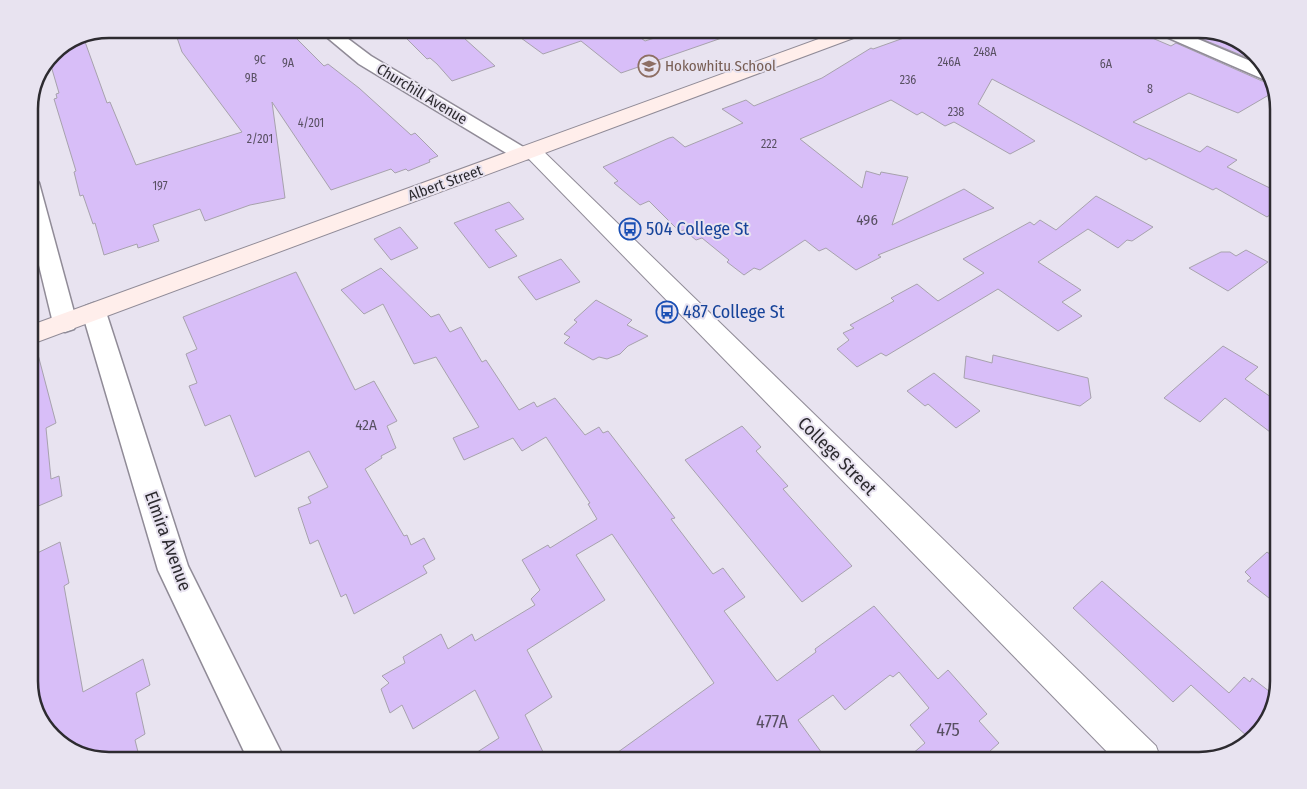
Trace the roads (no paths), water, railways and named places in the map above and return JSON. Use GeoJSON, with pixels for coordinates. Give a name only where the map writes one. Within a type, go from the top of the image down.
{"type":"FeatureCollection","features":[{"type":"Feature","properties":{"kind":"main road","name":"Albert Street"},"geometry":{"type":"LineString","coordinates":[[38,333],[837,38]]}},
{"type":"Feature","properties":{"kind":"street","name":"Churchill Avenue"},"geometry":{"type":"LineString","coordinates":[[336,38],[364,60],[527,153]]}},
{"type":"Feature","properties":{"kind":"street"},"geometry":{"type":"LineString","coordinates":[[1183,38],[1258,69]]}},
{"type":"Feature","properties":{"kind":"street","name":"College Street"},"geometry":{"type":"LineString","coordinates":[[527,153],[1134,752]]}},
{"type":"Feature","properties":{"kind":"street"},"geometry":{"type":"LineString","coordinates":[[38,219],[64,323]]}},
{"type":"Feature","properties":{"kind":"street","name":"Elmira Avenue"},"geometry":{"type":"LineString","coordinates":[[94,312],[174,570],[263,752]]}},
{"type":"Feature","properties":{"kind":"place","name":"Hokowhitu School"},"geometry":{"type":"Point","coordinates":[649,66]}},
{"type":"Feature","properties":{"kind":"place","name":"504 College St"},"geometry":{"type":"Point","coordinates":[630,229]}},
{"type":"Feature","properties":{"kind":"place","name":"487 College St"},"geometry":{"type":"Point","coordinates":[667,312]}}]}
